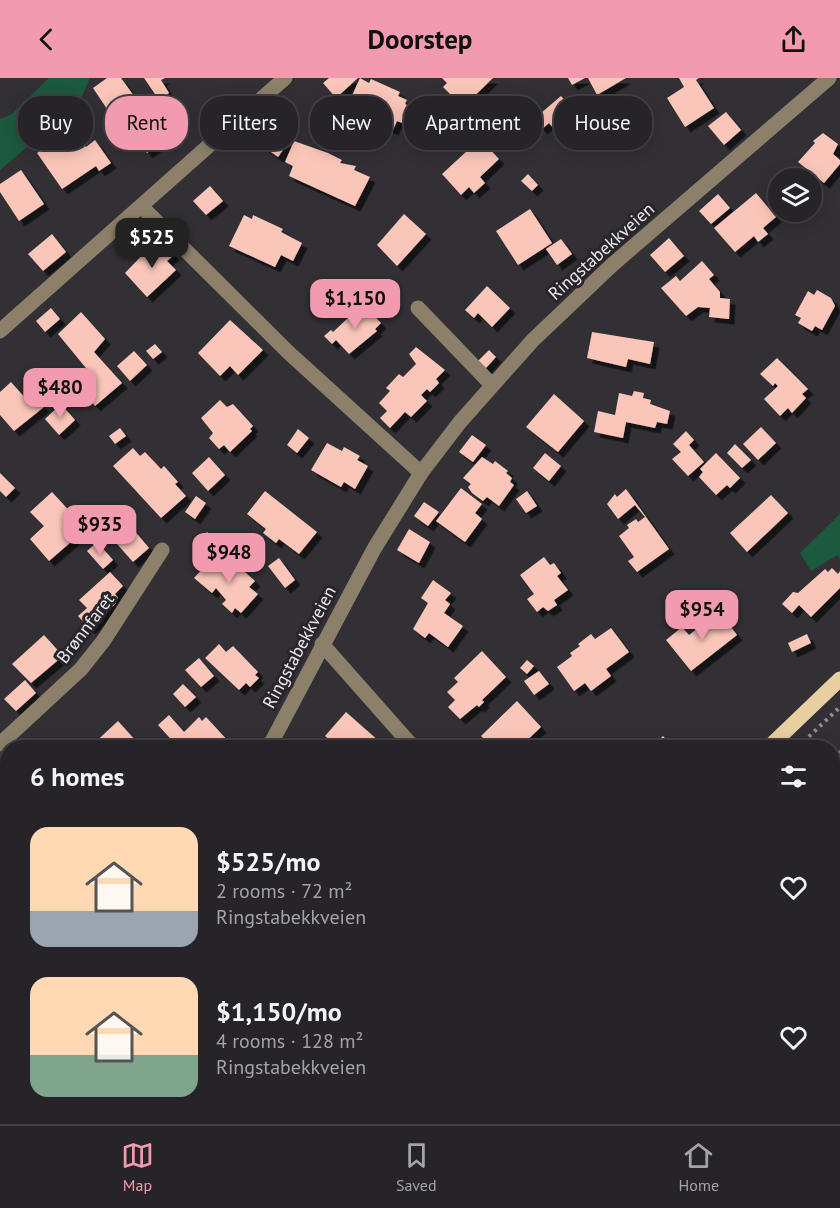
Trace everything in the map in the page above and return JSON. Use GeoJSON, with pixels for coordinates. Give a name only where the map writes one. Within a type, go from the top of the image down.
{"type":"FeatureCollection","features":[{"type":"Feature","properties":{"kind":"main road"},"geometry":{"type":"LineString","coordinates":[[776,740],[840,680]]}},
{"type":"Feature","properties":{"kind":"street"},"geometry":{"type":"LineString","coordinates":[[0,331],[285,78]]}},
{"type":"Feature","properties":{"kind":"street","name":"Ringstabekkveien"},"geometry":{"type":"LineString","coordinates":[[273,740],[374,549],[421,474],[460,422],[533,340],[612,265],[828,78]]}},
{"type":"Feature","properties":{"kind":"street"},"geometry":{"type":"LineString","coordinates":[[142,207],[288,352],[421,474]]}},
{"type":"Feature","properties":{"kind":"street"},"geometry":{"type":"LineString","coordinates":[[418,308],[492,386]]}},
{"type":"Feature","properties":{"kind":"street","name":"Brønnfaret"},"geometry":{"type":"LineString","coordinates":[[4,740],[81,669],[104,640],[162,550]]}},
{"type":"Feature","properties":{"kind":"street"},"geometry":{"type":"LineString","coordinates":[[322,644],[407,740]]}},
{"type":"Feature","properties":{"kind":"path"},"geometry":{"type":"LineString","coordinates":[[805,740],[840,707]]}},
{"type":"Feature","properties":{"kind":"green space"},"geometry":{"type":"Polygon","coordinates":[[[49,78],[90,78],[82,96],[30,96],[49,78]]]}},
{"type":"Feature","properties":{"kind":"green space"},"geometry":{"type":"Polygon","coordinates":[[[18,108],[18,150],[24,150],[0,170],[0,119],[12,114],[18,108]]]}},
{"type":"Feature","properties":{"kind":"green space"},"geometry":{"type":"Polygon","coordinates":[[[840,514],[840,558],[837,555],[811,571],[800,553],[840,514]]]}},
{"type":"Feature","properties":{"kind":"building"},"geometry":{"type":"Polygon","coordinates":[[[107,78],[121,78],[134,96],[105,96],[105,106],[93,88],[107,78]]]}},
{"type":"Feature","properties":{"kind":"building"},"geometry":{"type":"Polygon","coordinates":[[[144,78],[165,78],[161,80],[169,93],[165,96],[156,96],[144,78]]]}},
{"type":"Feature","properties":{"kind":"building"},"geometry":{"type":"Polygon","coordinates":[[[329,78],[358,78],[338,96],[334,96],[323,83],[329,78]]]}},
{"type":"Feature","properties":{"kind":"building"},"geometry":{"type":"Polygon","coordinates":[[[360,78],[369,83],[371,79],[400,92],[398,96],[404,99],[404,124],[397,121],[392,130],[392,96],[352,96],[360,78]]]}},
{"type":"Feature","properties":{"kind":"building"},"geometry":{"type":"Polygon","coordinates":[[[442,78],[493,78],[474,96],[452,96],[443,87],[447,83],[442,78]]]}},
{"type":"Feature","properties":{"kind":"building"},"geometry":{"type":"Polygon","coordinates":[[[568,78],[585,78],[572,85],[568,78]]]}},
{"type":"Feature","properties":{"kind":"building"},"geometry":{"type":"Polygon","coordinates":[[[588,78],[626,78],[597,95],[588,78]]]}},
{"type":"Feature","properties":{"kind":"building"},"geometry":{"type":"Polygon","coordinates":[[[679,78],[699,78],[696,80],[714,108],[685,127],[667,98],[684,87],[679,78]]]}},
{"type":"Feature","properties":{"kind":"building"},"geometry":{"type":"Polygon","coordinates":[[[554,102],[554,129],[549,123],[542,129],[542,112],[554,102]]]}},
{"type":"Feature","properties":{"kind":"building"},"geometry":{"type":"Polygon","coordinates":[[[726,112],[741,130],[724,145],[708,126],[726,112]]]}},
{"type":"Feature","properties":{"kind":"building"},"geometry":{"type":"Polygon","coordinates":[[[823,133],[838,144],[833,154],[840,160],[840,164],[824,183],[822,168],[805,168],[798,162],[815,143],[813,141],[823,133]]]}},
{"type":"Feature","properties":{"kind":"building"},"geometry":{"type":"Polygon","coordinates":[[[95,140],[111,163],[99,171],[96,166],[62,189],[37,153],[41,150],[93,150],[95,140]]]}},
{"type":"Feature","properties":{"kind":"building"},"geometry":{"type":"Polygon","coordinates":[[[298,142],[310,147],[310,150],[328,153],[342,160],[340,163],[356,166],[354,170],[370,177],[355,206],[289,176],[293,166],[285,162],[290,150],[298,150],[298,142]]]}},
{"type":"Feature","properties":{"kind":"building"},"geometry":{"type":"Polygon","coordinates":[[[268,150],[283,150],[278,157],[268,150]]]}},
{"type":"Feature","properties":{"kind":"building"},"geometry":{"type":"Polygon","coordinates":[[[468,150],[490,150],[499,159],[480,177],[485,183],[474,193],[469,187],[461,195],[442,174],[468,150]]]}},
{"type":"Feature","properties":{"kind":"building"},"geometry":{"type":"Polygon","coordinates":[[[21,170],[44,204],[19,221],[0,192],[0,184],[21,170]]]}},
{"type":"Feature","properties":{"kind":"building"},"geometry":{"type":"Polygon","coordinates":[[[528,174],[538,185],[532,191],[521,181],[528,174]]]}},
{"type":"Feature","properties":{"kind":"building"},"geometry":{"type":"Polygon","coordinates":[[[210,186],[223,201],[206,215],[193,201],[210,186]]]}},
{"type":"Feature","properties":{"kind":"building"},"geometry":{"type":"Polygon","coordinates":[[[756,193],[768,207],[768,222],[770,222],[763,228],[768,234],[758,242],[754,236],[735,252],[714,228],[756,193]]]}},
{"type":"Feature","properties":{"kind":"building"},"geometry":{"type":"Polygon","coordinates":[[[718,194],[730,208],[711,224],[699,211],[718,194]]]}},
{"type":"Feature","properties":{"kind":"building"},"geometry":{"type":"Polygon","coordinates":[[[530,209],[552,243],[518,265],[496,231],[530,209]]]}},
{"type":"Feature","properties":{"kind":"building"},"geometry":{"type":"Polygon","coordinates":[[[404,214],[426,234],[397,266],[377,245],[404,214]]]}},
{"type":"Feature","properties":{"kind":"building"},"geometry":{"type":"Polygon","coordinates":[[[244,215],[252,219],[253,215],[283,229],[281,232],[302,243],[293,261],[281,255],[275,267],[229,246],[244,215]]]}},
{"type":"Feature","properties":{"kind":"building"},"geometry":{"type":"Polygon","coordinates":[[[52,234],[66,252],[43,271],[28,254],[52,234]]]}},
{"type":"Feature","properties":{"kind":"building"},"geometry":{"type":"Polygon","coordinates":[[[669,238],[684,256],[665,272],[650,255],[669,238]]]}},
{"type":"Feature","properties":{"kind":"building"},"geometry":{"type":"Polygon","coordinates":[[[561,239],[572,254],[557,265],[546,249],[561,239]]]}},
{"type":"Feature","properties":{"kind":"building"},"geometry":{"type":"Polygon","coordinates":[[[162,242],[174,255],[167,261],[176,270],[147,297],[125,273],[151,246],[155,248],[162,242]]]}},
{"type":"Feature","properties":{"kind":"building"},"geometry":{"type":"Polygon","coordinates":[[[702,261],[714,275],[709,279],[720,292],[720,298],[730,299],[729,319],[709,317],[710,308],[698,307],[686,316],[661,288],[676,276],[680,281],[702,261]]]}},
{"type":"Feature","properties":{"kind":"building"},"geometry":{"type":"Polygon","coordinates":[[[487,286],[510,308],[492,327],[478,313],[474,318],[465,310],[487,286]]]}},
{"type":"Feature","properties":{"kind":"building"},"geometry":{"type":"Polygon","coordinates":[[[817,290],[831,298],[835,306],[822,330],[815,326],[812,331],[798,323],[801,318],[795,315],[808,291],[814,295],[817,290]]]}},
{"type":"Feature","properties":{"kind":"building"},"geometry":{"type":"Polygon","coordinates":[[[363,304],[381,323],[375,329],[377,331],[349,354],[336,340],[332,344],[324,336],[331,330],[333,332],[363,304]]]}},
{"type":"Feature","properties":{"kind":"building"},"geometry":{"type":"Polygon","coordinates":[[[51,308],[60,319],[45,332],[36,321],[51,308]]]}},
{"type":"Feature","properties":{"kind":"building"},"geometry":{"type":"Polygon","coordinates":[[[81,312],[105,339],[94,352],[122,383],[95,406],[77,385],[90,373],[58,334],[81,312]]]}},
{"type":"Feature","properties":{"kind":"building"},"geometry":{"type":"Polygon","coordinates":[[[230,320],[263,350],[238,375],[230,366],[220,376],[198,353],[230,320]]]}},
{"type":"Feature","properties":{"kind":"building"},"geometry":{"type":"Polygon","coordinates":[[[592,332],[654,342],[650,364],[628,359],[626,367],[587,358],[592,332]]]}},
{"type":"Feature","properties":{"kind":"building"},"geometry":{"type":"Polygon","coordinates":[[[155,344],[162,352],[153,359],[146,351],[155,344]]]}},
{"type":"Feature","properties":{"kind":"building"},"geometry":{"type":"Polygon","coordinates":[[[416,347],[445,370],[436,379],[439,383],[430,392],[427,389],[421,395],[427,401],[411,417],[405,412],[390,428],[380,418],[387,411],[379,403],[390,391],[386,388],[399,374],[403,377],[416,364],[409,354],[416,347]]]}},
{"type":"Feature","properties":{"kind":"building"},"geometry":{"type":"Polygon","coordinates":[[[489,350],[496,357],[485,369],[477,362],[489,350]]]}},
{"type":"Feature","properties":{"kind":"building"},"geometry":{"type":"Polygon","coordinates":[[[134,351],[147,365],[130,381],[117,366],[134,351]]]}},
{"type":"Feature","properties":{"kind":"building"},"geometry":{"type":"Polygon","coordinates":[[[777,358],[808,389],[802,394],[806,398],[792,413],[788,408],[780,416],[764,399],[778,386],[775,383],[773,386],[760,374],[777,358]]]}},
{"type":"Feature","properties":{"kind":"building"},"geometry":{"type":"Polygon","coordinates":[[[11,382],[27,400],[33,395],[44,407],[14,431],[0,415],[0,392],[11,382]]]}},
{"type":"Feature","properties":{"kind":"building"},"geometry":{"type":"Polygon","coordinates":[[[634,391],[644,393],[643,398],[651,400],[650,404],[670,411],[667,424],[657,422],[655,428],[626,422],[623,438],[594,432],[598,411],[615,415],[619,393],[632,396],[634,391]]]}},
{"type":"Feature","properties":{"kind":"building"},"geometry":{"type":"Polygon","coordinates":[[[554,394],[584,421],[558,452],[526,427],[554,394]]]}},
{"type":"Feature","properties":{"kind":"building"},"geometry":{"type":"Polygon","coordinates":[[[220,400],[227,407],[233,404],[253,426],[250,429],[252,431],[230,452],[224,445],[219,449],[209,438],[213,433],[201,418],[220,400]]]}},
{"type":"Feature","properties":{"kind":"building"},"geometry":{"type":"Polygon","coordinates":[[[61,404],[75,420],[59,435],[45,419],[61,404]]]}},
{"type":"Feature","properties":{"kind":"building"},"geometry":{"type":"Polygon","coordinates":[[[761,427],[776,443],[758,460],[743,444],[761,427]]]}},
{"type":"Feature","properties":{"kind":"building"},"geometry":{"type":"Polygon","coordinates":[[[120,428],[126,436],[115,444],[109,436],[120,428]]]}},
{"type":"Feature","properties":{"kind":"building"},"geometry":{"type":"Polygon","coordinates":[[[298,429],[309,438],[297,453],[287,445],[298,429]]]}},
{"type":"Feature","properties":{"kind":"building"},"geometry":{"type":"Polygon","coordinates":[[[686,431],[694,440],[689,445],[704,462],[688,476],[672,459],[681,452],[673,444],[686,431]]]}},
{"type":"Feature","properties":{"kind":"building"},"geometry":{"type":"Polygon","coordinates":[[[472,435],[486,445],[473,462],[459,452],[472,435]]]}},
{"type":"Feature","properties":{"kind":"building"},"geometry":{"type":"Polygon","coordinates":[[[327,443],[342,451],[344,447],[360,456],[357,460],[368,466],[355,489],[344,482],[341,487],[311,470],[327,443]]]}},
{"type":"Feature","properties":{"kind":"building"},"geometry":{"type":"Polygon","coordinates":[[[735,444],[751,460],[742,468],[727,453],[735,444]]]}},
{"type":"Feature","properties":{"kind":"building"},"geometry":{"type":"Polygon","coordinates":[[[133,448],[140,456],[145,452],[161,469],[164,466],[178,482],[175,484],[186,496],[161,518],[113,466],[133,448]]]}},
{"type":"Feature","properties":{"kind":"building"},"geometry":{"type":"Polygon","coordinates":[[[545,453],[561,466],[549,481],[533,468],[545,453]]]}},
{"type":"Feature","properties":{"kind":"building"},"geometry":{"type":"Polygon","coordinates":[[[716,453],[740,478],[730,488],[727,485],[716,495],[699,477],[703,472],[700,469],[716,453]]]}},
{"type":"Feature","properties":{"kind":"building"},"geometry":{"type":"Polygon","coordinates":[[[209,457],[225,475],[208,491],[192,473],[209,457]]]}},
{"type":"Feature","properties":{"kind":"building"},"geometry":{"type":"Polygon","coordinates":[[[482,457],[493,464],[495,461],[508,471],[506,473],[512,478],[510,482],[514,485],[499,506],[487,497],[483,501],[472,493],[468,487],[471,484],[463,478],[482,457]]]}},
{"type":"Feature","properties":{"kind":"building"},"geometry":{"type":"Polygon","coordinates":[[[0,473],[15,488],[6,497],[0,491],[0,473]]]}},
{"type":"Feature","properties":{"kind":"building"},"geometry":{"type":"Polygon","coordinates":[[[461,488],[482,504],[475,513],[482,519],[465,542],[436,521],[461,488]]]}},
{"type":"Feature","properties":{"kind":"building"},"geometry":{"type":"Polygon","coordinates":[[[626,489],[669,549],[637,572],[628,561],[634,557],[619,536],[629,528],[627,525],[636,519],[638,522],[645,517],[635,505],[618,519],[607,504],[615,494],[617,497],[626,489]]]}},
{"type":"Feature","properties":{"kind":"building"},"geometry":{"type":"Polygon","coordinates":[[[265,491],[317,532],[299,554],[279,539],[276,543],[263,533],[266,529],[247,514],[265,491]]]}},
{"type":"Feature","properties":{"kind":"building"},"geometry":{"type":"Polygon","coordinates":[[[527,491],[537,506],[526,513],[516,499],[527,491]]]}},
{"type":"Feature","properties":{"kind":"building"},"geometry":{"type":"Polygon","coordinates":[[[52,492],[86,529],[49,561],[30,539],[44,526],[30,512],[52,492]]]}},
{"type":"Feature","properties":{"kind":"building"},"geometry":{"type":"Polygon","coordinates":[[[771,495],[788,513],[747,552],[730,533],[771,495]]]}},
{"type":"Feature","properties":{"kind":"building"},"geometry":{"type":"Polygon","coordinates":[[[196,496],[206,503],[195,519],[185,512],[196,496]]]}},
{"type":"Feature","properties":{"kind":"building"},"geometry":{"type":"Polygon","coordinates":[[[424,502],[439,512],[428,526],[414,516],[424,502]]]}},
{"type":"Feature","properties":{"kind":"building"},"geometry":{"type":"Polygon","coordinates":[[[133,529],[149,548],[133,562],[117,544],[133,529]]]}},
{"type":"Feature","properties":{"kind":"building"},"geometry":{"type":"Polygon","coordinates":[[[409,529],[430,542],[419,563],[397,550],[409,529]]]}},
{"type":"Feature","properties":{"kind":"building"},"geometry":{"type":"Polygon","coordinates":[[[207,532],[223,546],[215,554],[199,540],[207,532]]]}},
{"type":"Feature","properties":{"kind":"building"},"geometry":{"type":"Polygon","coordinates":[[[97,542],[113,560],[103,569],[87,551],[97,542]]]}},
{"type":"Feature","properties":{"kind":"building"},"geometry":{"type":"Polygon","coordinates":[[[227,556],[255,581],[249,587],[258,594],[241,613],[235,608],[232,613],[222,604],[226,600],[216,588],[212,593],[194,578],[208,563],[215,570],[227,556]]]}},
{"type":"Feature","properties":{"kind":"building"},"geometry":{"type":"Polygon","coordinates":[[[544,557],[550,565],[554,563],[561,573],[557,576],[568,590],[554,600],[557,605],[548,611],[543,607],[537,612],[527,599],[534,594],[520,575],[544,557]]]}},
{"type":"Feature","properties":{"kind":"building"},"geometry":{"type":"Polygon","coordinates":[[[279,558],[295,580],[285,588],[268,566],[279,558]]]}},
{"type":"Feature","properties":{"kind":"building"},"geometry":{"type":"Polygon","coordinates":[[[832,568],[838,574],[840,571],[840,588],[811,617],[799,605],[792,613],[782,604],[793,592],[798,593],[825,569],[828,572],[832,568]]]}},
{"type":"Feature","properties":{"kind":"building"},"geometry":{"type":"Polygon","coordinates":[[[110,572],[123,586],[115,594],[118,598],[114,602],[116,603],[90,629],[78,616],[87,608],[79,600],[110,572]]]}},
{"type":"Feature","properties":{"kind":"building"},"geometry":{"type":"Polygon","coordinates":[[[433,580],[451,593],[445,600],[450,604],[444,613],[463,626],[448,647],[429,633],[425,638],[413,629],[428,603],[421,598],[433,580]]]}},
{"type":"Feature","properties":{"kind":"building"},"geometry":{"type":"Polygon","coordinates":[[[719,611],[737,635],[691,671],[666,640],[682,627],[689,635],[719,611]]]}},
{"type":"Feature","properties":{"kind":"building"},"geometry":{"type":"Polygon","coordinates":[[[611,628],[629,652],[606,669],[611,676],[591,691],[585,683],[574,691],[557,667],[572,656],[570,653],[591,634],[595,639],[611,628]]]}},
{"type":"Feature","properties":{"kind":"building"},"geometry":{"type":"Polygon","coordinates":[[[807,634],[811,643],[792,652],[788,643],[807,634]]]}},
{"type":"Feature","properties":{"kind":"building"},"geometry":{"type":"Polygon","coordinates":[[[44,635],[63,656],[31,683],[12,664],[44,635]]]}},
{"type":"Feature","properties":{"kind":"building"},"geometry":{"type":"Polygon","coordinates":[[[219,644],[226,652],[233,646],[258,672],[255,675],[259,678],[250,687],[246,683],[239,690],[205,658],[219,644]]]}},
{"type":"Feature","properties":{"kind":"building"},"geometry":{"type":"Polygon","coordinates":[[[482,651],[506,677],[482,700],[484,702],[479,707],[477,705],[460,719],[448,707],[455,700],[447,692],[458,682],[454,678],[482,651]]]}},
{"type":"Feature","properties":{"kind":"building"},"geometry":{"type":"Polygon","coordinates":[[[199,658],[214,676],[201,687],[185,670],[199,658]]]}},
{"type":"Feature","properties":{"kind":"building"},"geometry":{"type":"Polygon","coordinates":[[[527,660],[534,666],[527,674],[520,668],[527,660]]]}},
{"type":"Feature","properties":{"kind":"building"},"geometry":{"type":"Polygon","coordinates":[[[539,671],[549,684],[534,695],[524,681],[539,671]]]}},
{"type":"Feature","properties":{"kind":"building"},"geometry":{"type":"Polygon","coordinates":[[[25,680],[36,693],[16,711],[4,699],[25,680]]]}},
{"type":"Feature","properties":{"kind":"building"},"geometry":{"type":"Polygon","coordinates":[[[183,684],[196,697],[185,707],[173,694],[183,684]]]}},
{"type":"Feature","properties":{"kind":"building"},"geometry":{"type":"Polygon","coordinates":[[[517,701],[541,727],[527,740],[485,740],[481,736],[517,701]]]}},
{"type":"Feature","properties":{"kind":"building"},"geometry":{"type":"Polygon","coordinates":[[[346,712],[378,740],[330,740],[325,736],[346,712]]]}},
{"type":"Feature","properties":{"kind":"building"},"geometry":{"type":"Polygon","coordinates":[[[169,715],[184,732],[199,717],[202,721],[206,717],[227,740],[172,740],[158,725],[169,715]]]}},
{"type":"Feature","properties":{"kind":"building"},"geometry":{"type":"Polygon","coordinates":[[[118,721],[135,740],[98,740],[118,721]]]}}]}
